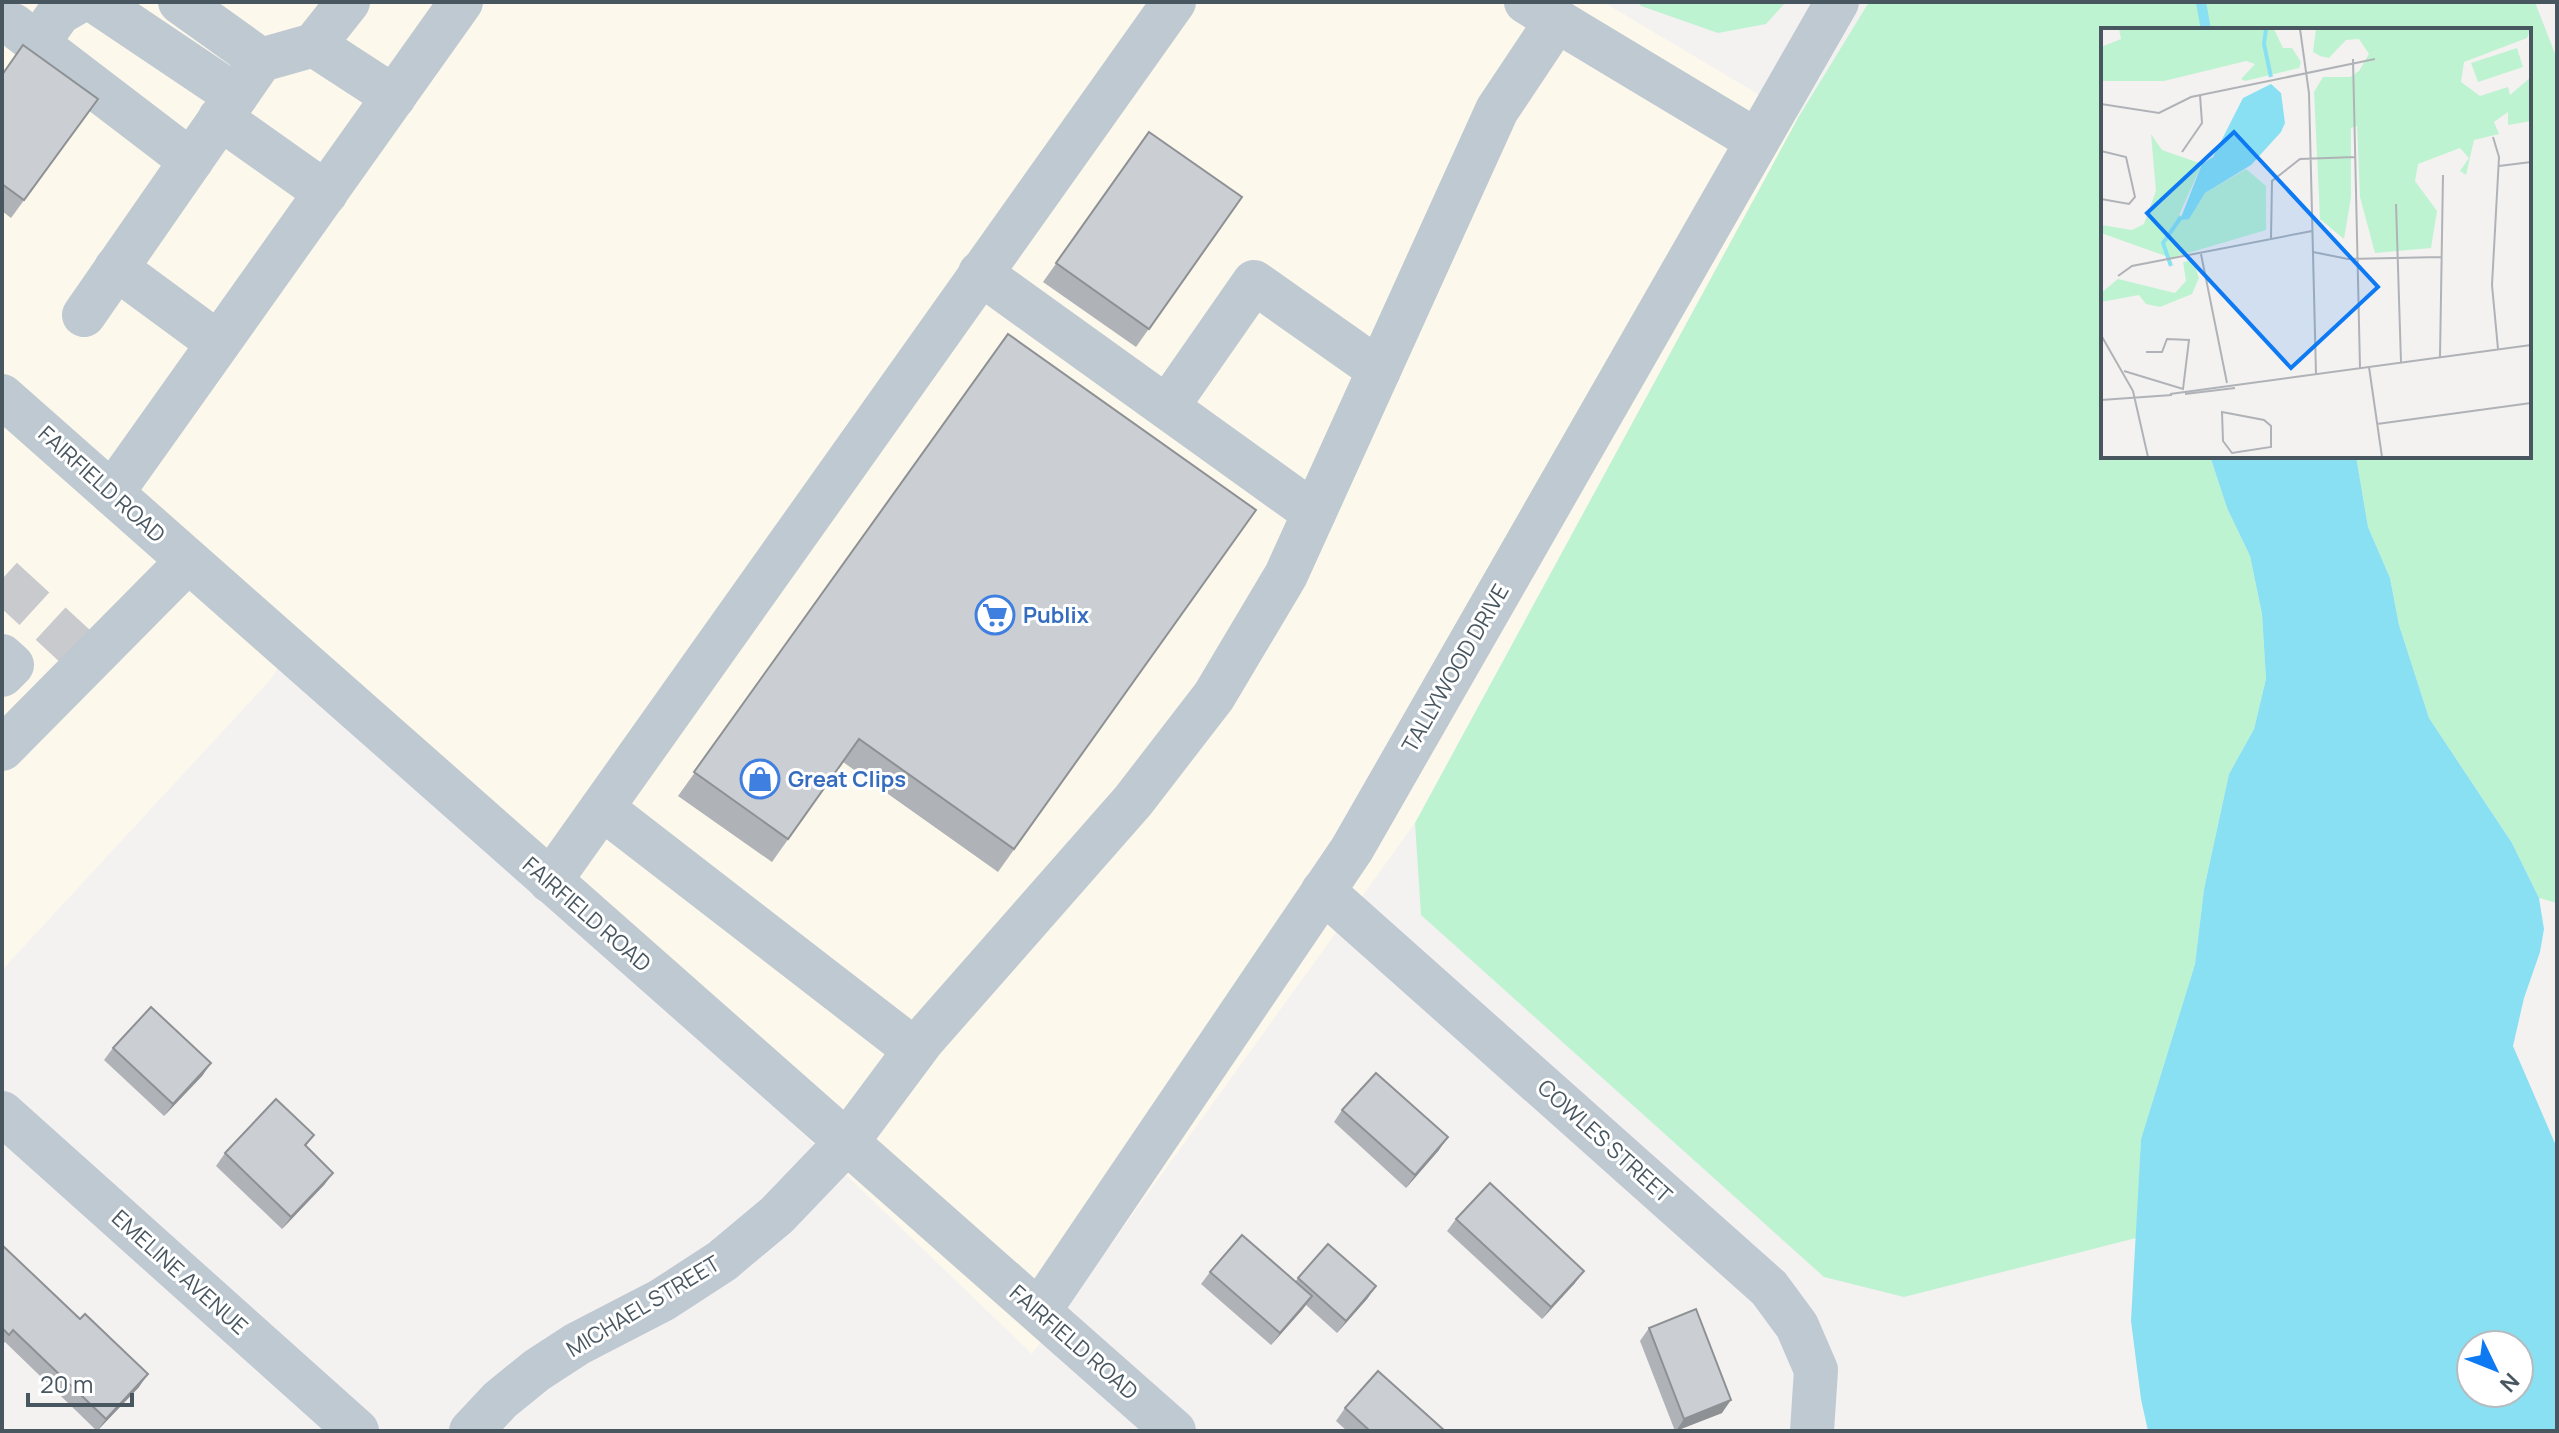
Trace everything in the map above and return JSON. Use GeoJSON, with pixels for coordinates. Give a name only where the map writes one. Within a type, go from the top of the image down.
{"type":"FeatureCollection","features":[{"type":"Feature","properties":{"kind":"street"},"geometry":{"type":"LineString","coordinates":[[78,2],[20,33],[191,161]]}},
{"type":"Feature","properties":{"kind":"street"},"geometry":{"type":"LineString","coordinates":[[96,2],[228,107],[326,193]]}},
{"type":"Feature","properties":{"kind":"street"},"geometry":{"type":"LineString","coordinates":[[180,2],[261,60]]}},
{"type":"Feature","properties":{"kind":"street"},"geometry":{"type":"LineString","coordinates":[[84,315],[261,60],[314,45],[348,2]]}},
{"type":"Feature","properties":{"kind":"street"},"geometry":{"type":"LineString","coordinates":[[112,493],[461,2]]}},
{"type":"Feature","properties":{"kind":"street"},"geometry":{"type":"LineString","coordinates":[[550,881],[1174,2]]}},
{"type":"Feature","properties":{"kind":"street","name":"TALLYWOOD DRIVE"},"geometry":{"type":"LineString","coordinates":[[1039,1311],[1352,849],[1837,2]]}},
{"type":"Feature","properties":{"kind":"street"},"geometry":{"type":"LineString","coordinates":[[1542,11],[1757,141]]}},
{"type":"Feature","properties":{"kind":"street","name":"MICHAEL STREET"},"geometry":{"type":"LineString","coordinates":[[471,1431],[500,1400],[537,1370],[577,1344],[662,1300],[722,1261],[777,1215],[846,1143],[915,1050],[1133,801],[1214,696],[1286,575],[1542,11]]}},
{"type":"Feature","properties":{"kind":"street"},"geometry":{"type":"LineString","coordinates":[[314,45],[394,97]]}},
{"type":"Feature","properties":{"kind":"street"},"geometry":{"type":"LineString","coordinates":[[116,268],[218,343]]}},
{"type":"Feature","properties":{"kind":"street"},"geometry":{"type":"LineString","coordinates":[[980,273],[1314,513]]}},
{"type":"Feature","properties":{"kind":"street"},"geometry":{"type":"LineString","coordinates":[[1167,407],[1254,282],[1379,370]]}},
{"type":"Feature","properties":{"kind":"street","name":"FAIRFIELD ROAD"},"geometry":{"type":"LineString","coordinates":[[2,396],[1174,1431]]}},
{"type":"Feature","properties":{"kind":"street"},"geometry":{"type":"LineString","coordinates":[[2,749],[188,561]]}},
{"type":"Feature","properties":{"kind":"street"},"geometry":{"type":"LineString","coordinates":[[2,656],[12,665],[2,675]]}},
{"type":"Feature","properties":{"kind":"street"},"geometry":{"type":"LineString","coordinates":[[602,808],[915,1050]]}},
{"type":"Feature","properties":{"kind":"street","name":"COWLES STREET"},"geometry":{"type":"LineString","coordinates":[[1323,891],[1769,1288],[1797,1326],[1816,1370],[1812,1431]]}},
{"type":"Feature","properties":{"kind":"street","name":"EMELINE AVENUE"},"geometry":{"type":"LineString","coordinates":[[2,1113],[357,1431]]}},
{"type":"Feature","properties":{"kind":"shaded area"},"geometry":{"type":"Polygon","coordinates":[[[2,2],[1603,2],[1798,118],[1415,823],[1032,1354],[294,643],[270,680],[2,970],[2,2]]]}},
{"type":"Feature","properties":{"kind":"green space"},"geometry":{"type":"Polygon","coordinates":[[[1638,2],[1786,2],[1766,24],[1718,33],[1641,6],[1638,2]]]}},
{"type":"Feature","properties":{"kind":"green space"},"geometry":{"type":"Polygon","coordinates":[[[1869,2],[2535,2],[2557,59],[2557,903],[2539,898],[2512,843],[2429,718],[2399,625],[2390,578],[2368,527],[2356,458],[2531,458],[2531,28],[2101,28],[2101,458],[2211,458],[2227,508],[2250,556],[2262,614],[2266,679],[2254,729],[2229,774],[2204,889],[2195,964],[2141,1139],[2136,1238],[1904,1297],[1824,1277],[1421,915],[1415,823],[1798,118],[1869,2]]]}},
{"type":"Feature","properties":{"kind":"water"},"geometry":{"type":"Polygon","coordinates":[[[2211,458],[2356,458],[2368,527],[2390,578],[2399,625],[2429,718],[2512,843],[2539,898],[2544,929],[2540,952],[2524,998],[2513,1046],[2557,1148],[2557,1431],[2148,1431],[2131,1321],[2141,1139],[2195,964],[2204,889],[2229,774],[2254,729],[2266,679],[2262,614],[2250,556],[2227,508],[2211,458]]]}},
{"type":"Feature","properties":{"kind":"building"},"geometry":{"type":"Polygon","coordinates":[[[23,45],[98,99],[24,200],[2,184],[2,75],[23,45]]]}},
{"type":"Feature","properties":{"kind":"building"},"geometry":{"type":"Polygon","coordinates":[[[1149,132],[1242,197],[1149,329],[1056,263],[1149,132]]]}},
{"type":"Feature","properties":{"kind":"building","name":"Publix"},"geometry":{"type":"Polygon","coordinates":[[[1008,334],[1256,510],[1014,849],[859,739],[788,839],[694,772],[1008,334]]]}},
{"type":"Feature","properties":{"kind":"building"},"geometry":{"type":"Polygon","coordinates":[[[151,1007],[211,1063],[173,1104],[113,1048],[151,1007]]]}},
{"type":"Feature","properties":{"kind":"building"},"geometry":{"type":"Polygon","coordinates":[[[1376,1073],[1448,1137],[1415,1175],[1342,1110],[1376,1073]]]}},
{"type":"Feature","properties":{"kind":"building"},"geometry":{"type":"Polygon","coordinates":[[[276,1099],[314,1135],[305,1145],[333,1173],[291,1217],[225,1153],[276,1099]]]}},
{"type":"Feature","properties":{"kind":"building"},"geometry":{"type":"Polygon","coordinates":[[[1490,1183],[1584,1271],[1551,1307],[1456,1219],[1490,1183]]]}},
{"type":"Feature","properties":{"kind":"building"},"geometry":{"type":"Polygon","coordinates":[[[1242,1235],[1312,1296],[1280,1333],[1210,1272],[1242,1235]]]}},
{"type":"Feature","properties":{"kind":"building"},"geometry":{"type":"Polygon","coordinates":[[[1328,1244],[1376,1286],[1346,1321],[1298,1278],[1328,1244]]]}},
{"type":"Feature","properties":{"kind":"building"},"geometry":{"type":"Polygon","coordinates":[[[2,1245],[80,1319],[85,1314],[148,1374],[106,1419],[13,1330],[9,1335],[2,1328],[2,1245]]]}},
{"type":"Feature","properties":{"kind":"building"},"geometry":{"type":"Polygon","coordinates":[[[1696,1309],[1731,1400],[1684,1419],[1649,1328],[1696,1309]]]}},
{"type":"Feature","properties":{"kind":"building"},"geometry":{"type":"Polygon","coordinates":[[[1378,1371],[1445,1431],[1370,1431],[1345,1408],[1378,1371]]]}},
{"type":"Feature","properties":{"kind":"waterway"},"geometry":{"type":"LineString","coordinates":[[2201,2],[2206,28]]}},
{"type":"Feature","properties":{"kind":"tunnel"},"geometry":{"type":"LineString","coordinates":[[2,579],[89,659]]}},
{"type":"Feature","properties":{"kind":"place","name":"Publix"},"geometry":{"type":"Point","coordinates":[995,615]}},
{"type":"Feature","properties":{"kind":"place","name":"Great Clips"},"geometry":{"type":"Point","coordinates":[760,779]}}]}
